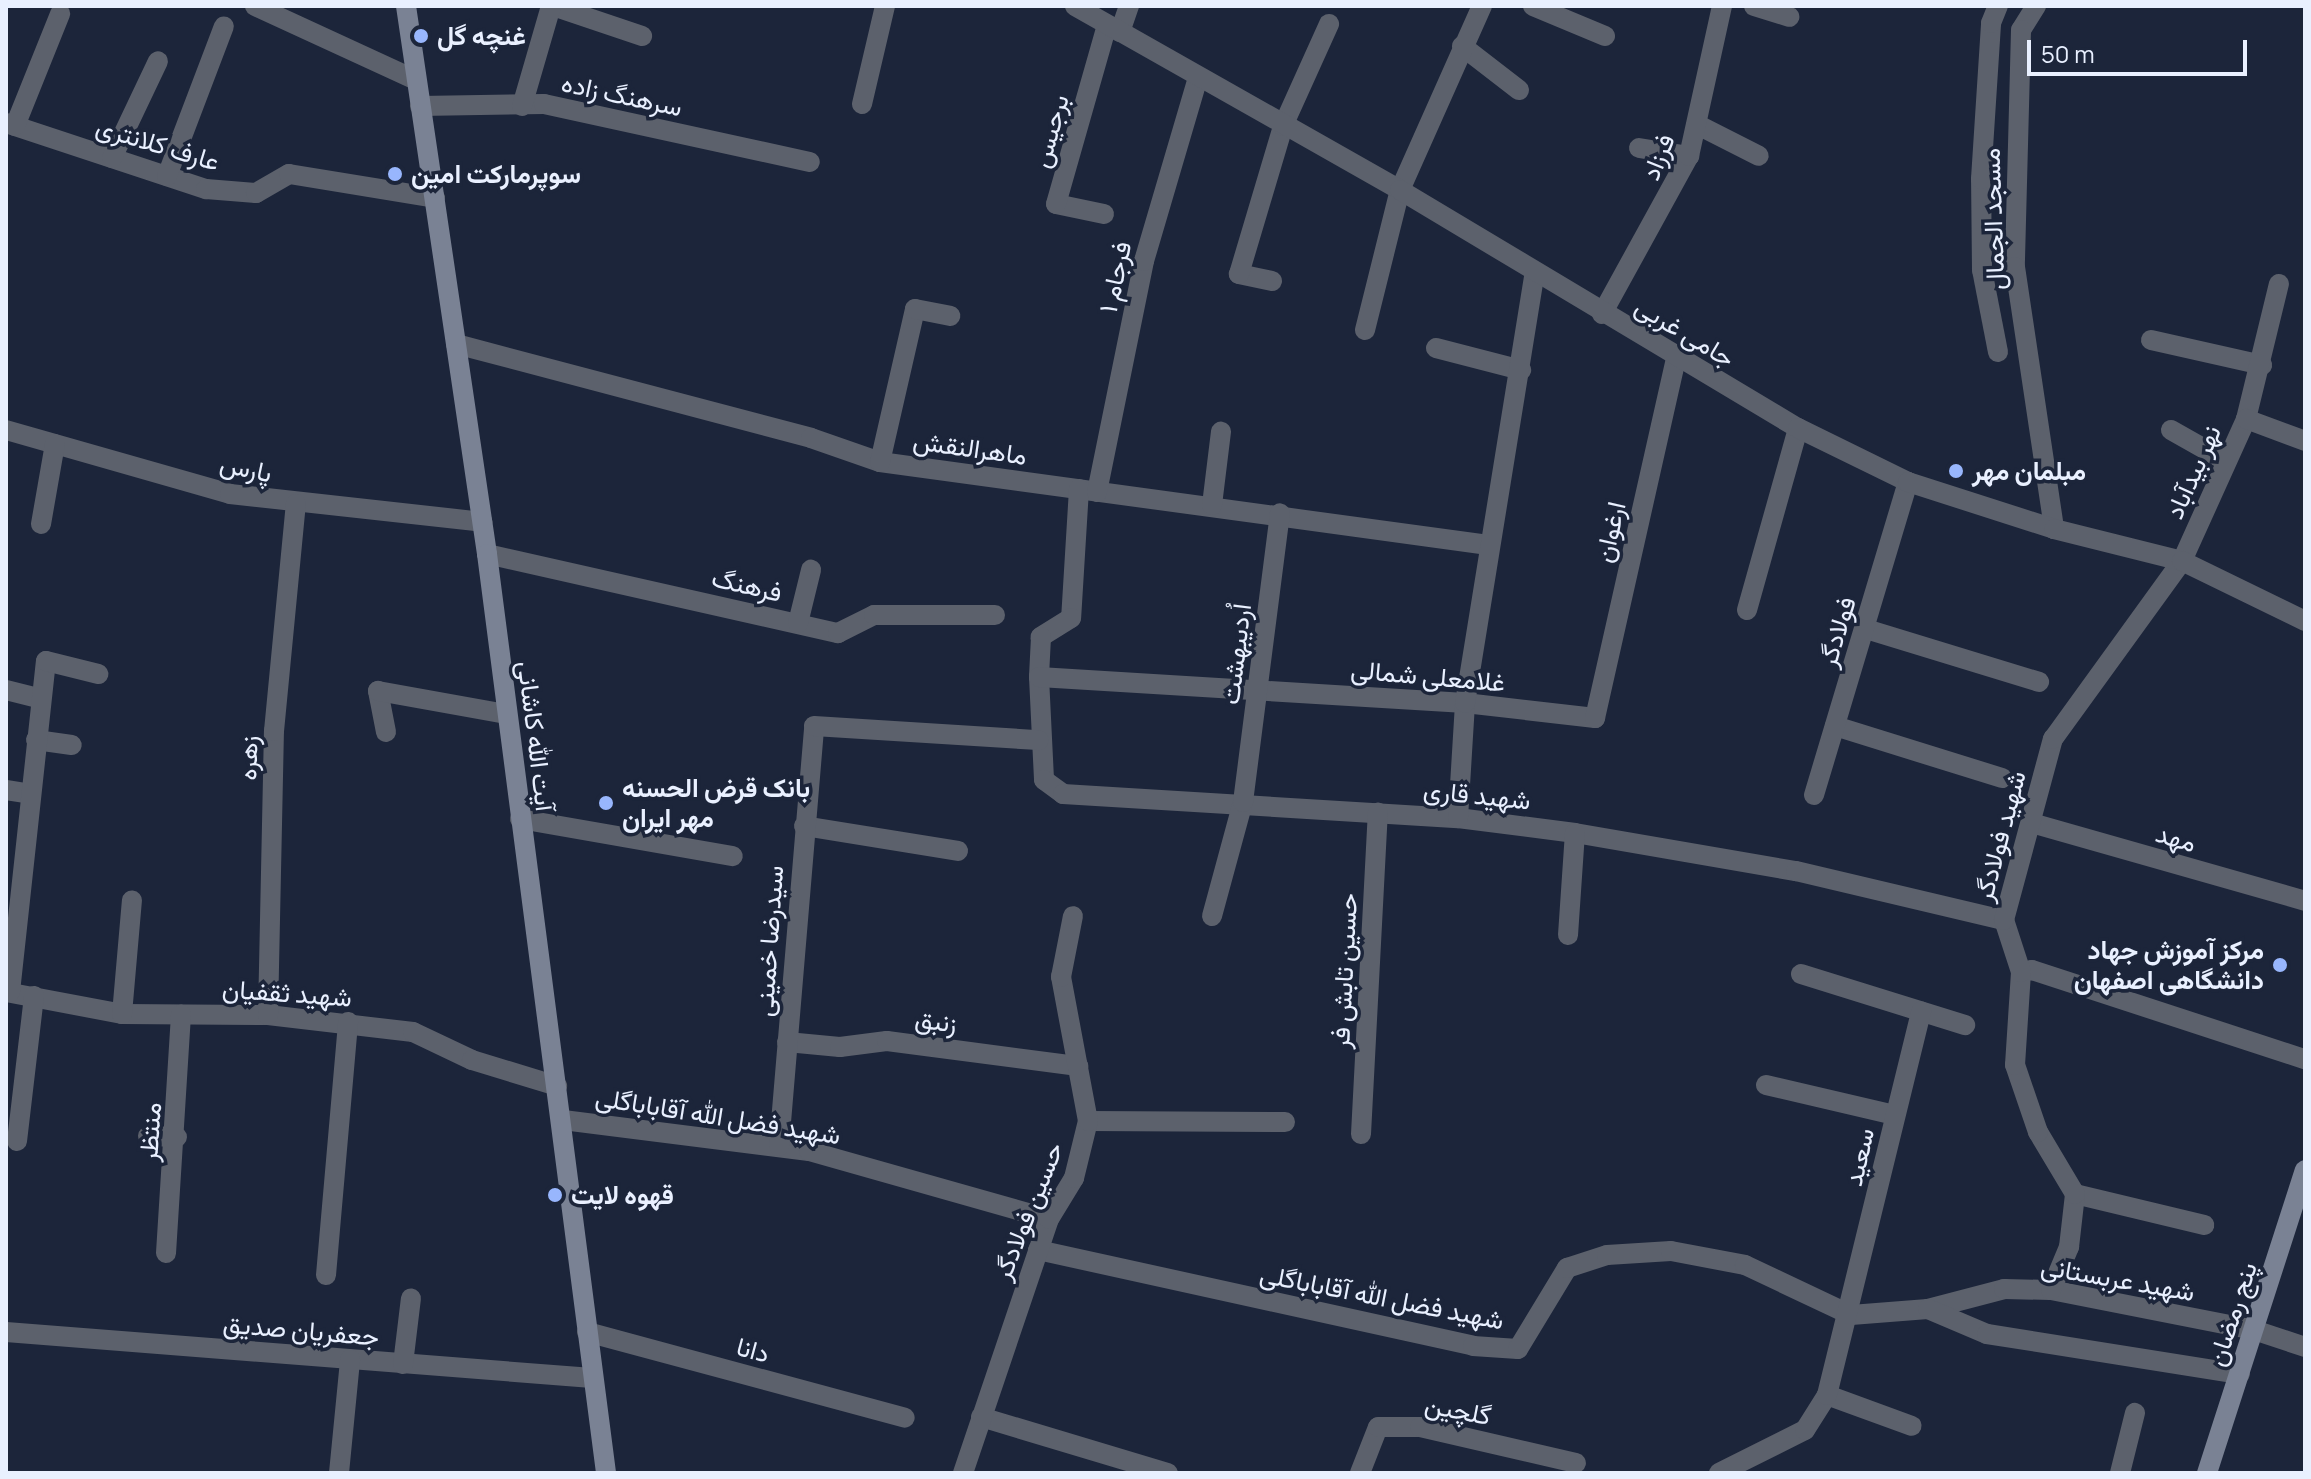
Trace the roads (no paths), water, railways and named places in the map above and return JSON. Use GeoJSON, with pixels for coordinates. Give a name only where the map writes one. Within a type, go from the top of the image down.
{"type":"FeatureCollection","features":[{"type":"Feature","properties":{"kind":"main road","name":"آیت الله کاشانی"},"geometry":{"type":"LineString","coordinates":[[406,6],[487,554],[520,819],[563,1120],[592,1378],[606,1473]]}},
{"type":"Feature","properties":{"kind":"main road","name":"پنج رمضان"},"geometry":{"type":"LineString","coordinates":[[2207,1473],[2305,1170]]}},
{"type":"Feature","properties":{"kind":"street"},"geometry":{"type":"LineString","coordinates":[[255,6],[416,80]]}},
{"type":"Feature","properties":{"kind":"street"},"geometry":{"type":"LineString","coordinates":[[522,106],[552,6],[642,36]]}},
{"type":"Feature","properties":{"kind":"street"},"geometry":{"type":"LineString","coordinates":[[862,104],[885,6]]}},
{"type":"Feature","properties":{"kind":"street","name":"جامی غربی"},"geometry":{"type":"LineString","coordinates":[[1075,6],[1400,190],[1676,359],[1798,428],[1908,482],[2054,529],[2182,561],[2305,621]]}},
{"type":"Feature","properties":{"kind":"street"},"geometry":{"type":"LineString","coordinates":[[1113,28],[1129,6]]}},
{"type":"Feature","properties":{"kind":"street"},"geometry":{"type":"LineString","coordinates":[[1365,330],[1400,190],[1482,6]]}},
{"type":"Feature","properties":{"kind":"street"},"geometry":{"type":"LineString","coordinates":[[1533,6],[1605,36]]}},
{"type":"Feature","properties":{"kind":"street","name":"فرزاد"},"geometry":{"type":"LineString","coordinates":[[1602,314],[1689,156],[1722,6]]}},
{"type":"Feature","properties":{"kind":"street"},"geometry":{"type":"LineString","coordinates":[[1754,6],[1789,17]]}},
{"type":"Feature","properties":{"kind":"street","name":"مسجد الجمال"},"geometry":{"type":"LineString","coordinates":[[1998,6],[1991,23],[1981,179],[1982,270],[1998,352]]}},
{"type":"Feature","properties":{"kind":"street","name":"مسجد الجمال"},"geometry":{"type":"LineString","coordinates":[[2036,6],[2021,30],[2015,267],[2054,529]]}},
{"type":"Feature","properties":{"kind":"street"},"geometry":{"type":"LineString","coordinates":[[11,125],[60,14]]}},
{"type":"Feature","properties":{"kind":"street"},"geometry":{"type":"LineString","coordinates":[[1272,281],[1239,274],[1283,126],[1329,24]]}},
{"type":"Feature","properties":{"kind":"street"},"geometry":{"type":"LineString","coordinates":[[167,176],[224,26]]}},
{"type":"Feature","properties":{"kind":"street","name":"برجیس"},"geometry":{"type":"LineString","coordinates":[[1104,214],[1056,204],[1113,28]]}},
{"type":"Feature","properties":{"kind":"street"},"geometry":{"type":"LineString","coordinates":[[1462,46],[1519,90]]}},
{"type":"Feature","properties":{"kind":"street"},"geometry":{"type":"LineString","coordinates":[[112,158],[158,61]]}},
{"type":"Feature","properties":{"kind":"street","name":"فرجام ۱"},"geometry":{"type":"LineString","coordinates":[[1039,677],[1041,637],[1071,618],[1088,490],[1144,261],[1198,78]]}},
{"type":"Feature","properties":{"kind":"street","name":"سرهنگ زاده"},"geometry":{"type":"LineString","coordinates":[[420,106],[544,104],[810,162]]}},
{"type":"Feature","properties":{"kind":"street","name":"عارف کلانتری"},"geometry":{"type":"LineString","coordinates":[[11,125],[206,189],[256,193],[289,174],[435,198]]}},
{"type":"Feature","properties":{"kind":"street"},"geometry":{"type":"LineString","coordinates":[[1698,125],[1759,156]]}},
{"type":"Feature","properties":{"kind":"street"},"geometry":{"type":"LineString","coordinates":[[1639,148],[1689,156]]}},
{"type":"Feature","properties":{"kind":"street"},"geometry":{"type":"LineString","coordinates":[[1458,818],[1465,703],[1488,545],[1521,370],[1535,273]]}},
{"type":"Feature","properties":{"kind":"street"},"geometry":{"type":"LineString","coordinates":[[2246,419],[2262,365],[2279,284]]}},
{"type":"Feature","properties":{"kind":"street"},"geometry":{"type":"LineString","coordinates":[[880,462],[915,309],[950,316]]}},
{"type":"Feature","properties":{"kind":"street"},"geometry":{"type":"LineString","coordinates":[[2151,340],[2262,365]]}},
{"type":"Feature","properties":{"kind":"street","name":"ماهرالنقش"},"geometry":{"type":"LineString","coordinates":[[456,344],[811,438],[880,462],[1280,513],[1488,545]]}},
{"type":"Feature","properties":{"kind":"street"},"geometry":{"type":"LineString","coordinates":[[1436,348],[1521,370]]}},
{"type":"Feature","properties":{"kind":"street","name":"ارغوان"},"geometry":{"type":"LineString","coordinates":[[1595,718],[1676,359]]}},
{"type":"Feature","properties":{"kind":"street","name":"نهر بیدآباد"},"geometry":{"type":"LineString","coordinates":[[2182,561],[2246,419],[2305,441]]}},
{"type":"Feature","properties":{"kind":"street"},"geometry":{"type":"LineString","coordinates":[[1747,610],[1798,428]]}},
{"type":"Feature","properties":{"kind":"street","name":"پارس"},"geometry":{"type":"LineString","coordinates":[[6,430],[230,494],[296,504],[482,522]]}},
{"type":"Feature","properties":{"kind":"street"},"geometry":{"type":"LineString","coordinates":[[2171,430],[2226,461]]}},
{"type":"Feature","properties":{"kind":"street"},"geometry":{"type":"LineString","coordinates":[[1212,505],[1221,432]]}},
{"type":"Feature","properties":{"kind":"street"},"geometry":{"type":"LineString","coordinates":[[41,524],[55,444]]}},
{"type":"Feature","properties":{"kind":"street","name":"فولادگر"},"geometry":{"type":"LineString","coordinates":[[1814,795],[1908,482]]}},
{"type":"Feature","properties":{"kind":"street","name":"زهره"},"geometry":{"type":"LineString","coordinates":[[268,1015],[274,731],[296,504]]}},
{"type":"Feature","properties":{"kind":"street","name":"اُردیبهشت"},"geometry":{"type":"LineString","coordinates":[[1212,916],[1243,802],[1280,513]]}},
{"type":"Feature","properties":{"kind":"street","name":"فرهنگ"},"geometry":{"type":"LineString","coordinates":[[487,554],[838,633],[874,615],[936,611],[995,615]]}},
{"type":"Feature","properties":{"kind":"street","name":"شهید فولادگر"},"geometry":{"type":"LineString","coordinates":[[2076,1194],[2038,1132],[2015,1065],[2034,973],[2005,919],[2053,739],[2182,561]]}},
{"type":"Feature","properties":{"kind":"street"},"geometry":{"type":"LineString","coordinates":[[798,623],[811,570]]}},
{"type":"Feature","properties":{"kind":"street"},"geometry":{"type":"LineString","coordinates":[[1866,629],[2039,682]]}},
{"type":"Feature","properties":{"kind":"street"},"geometry":{"type":"LineString","coordinates":[[8,992],[46,661],[98,674]]}},
{"type":"Feature","properties":{"kind":"street","name":"غلامعلی شمالی"},"geometry":{"type":"LineString","coordinates":[[1039,677],[1465,703],[1595,718]]}},
{"type":"Feature","properties":{"kind":"street","name":"شهید قاری"},"geometry":{"type":"LineString","coordinates":[[1039,677],[1039,740],[1044,780],[1063,794],[1243,802],[1458,818],[1575,833],[1796,871],[2005,919]]}},
{"type":"Feature","properties":{"kind":"street"},"geometry":{"type":"LineString","coordinates":[[6,690],[41,699]]}},
{"type":"Feature","properties":{"kind":"street"},"geometry":{"type":"LineString","coordinates":[[386,732],[378,691],[506,714]]}},
{"type":"Feature","properties":{"kind":"street","name":"سیدرضا خمینی"},"geometry":{"type":"LineString","coordinates":[[779,1146],[814,726],[1039,740]]}},
{"type":"Feature","properties":{"kind":"street"},"geometry":{"type":"LineString","coordinates":[[1835,726],[2002,778]]}},
{"type":"Feature","properties":{"kind":"street"},"geometry":{"type":"LineString","coordinates":[[36,740],[72,745]]}},
{"type":"Feature","properties":{"kind":"street"},"geometry":{"type":"LineString","coordinates":[[6,790],[31,794]]}},
{"type":"Feature","properties":{"kind":"street","name":"حسین تابش فر"},"geometry":{"type":"LineString","coordinates":[[1361,1134],[1378,812]]}},
{"type":"Feature","properties":{"kind":"street"},"geometry":{"type":"LineString","coordinates":[[520,819],[733,856]]}},
{"type":"Feature","properties":{"kind":"street","name":"مهد"},"geometry":{"type":"LineString","coordinates":[[2032,823],[2305,901]]}},
{"type":"Feature","properties":{"kind":"street"},"geometry":{"type":"LineString","coordinates":[[804,826],[958,851]]}},
{"type":"Feature","properties":{"kind":"street"},"geometry":{"type":"LineString","coordinates":[[1568,935],[1575,833]]}},
{"type":"Feature","properties":{"kind":"street"},"geometry":{"type":"LineString","coordinates":[[122,1014],[132,900]]}},
{"type":"Feature","properties":{"kind":"street","name":"حسین فولادگر"},"geometry":{"type":"LineString","coordinates":[[963,1473],[1049,1219],[1074,1178],[1088,1121],[1061,977],[1073,916]]}},
{"type":"Feature","properties":{"kind":"street"},"geometry":{"type":"LineString","coordinates":[[2034,973],[2305,1059]]}},
{"type":"Feature","properties":{"kind":"street"},"geometry":{"type":"LineString","coordinates":[[1801,974],[1965,1025]]}},
{"type":"Feature","properties":{"kind":"street","name":"شهید ثقفیان"},"geometry":{"type":"LineString","coordinates":[[8,992],[122,1014],[268,1015],[413,1032],[472,1060],[557,1086]]}},
{"type":"Feature","properties":{"kind":"street"},"geometry":{"type":"LineString","coordinates":[[17,1141],[34,996]]}},
{"type":"Feature","properties":{"kind":"street","name":"سعید"},"geometry":{"type":"LineString","coordinates":[[1719,1473],[1805,1430],[1827,1395],[1850,1315],[1921,1011]]}},
{"type":"Feature","properties":{"kind":"street","name":"منتظر"},"geometry":{"type":"LineString","coordinates":[[166,1253],[177,1137],[181,1014]]}},
{"type":"Feature","properties":{"kind":"street"},"geometry":{"type":"LineString","coordinates":[[326,1275],[348,1022]]}},
{"type":"Feature","properties":{"kind":"street","name":"زنبق"},"geometry":{"type":"LineString","coordinates":[[787,1042],[840,1047],[887,1041],[1078,1066]]}},
{"type":"Feature","properties":{"kind":"street"},"geometry":{"type":"LineString","coordinates":[[1766,1085],[1895,1115]]}},
{"type":"Feature","properties":{"kind":"street","name":"شهید فضل الله آقاباباگلی"},"geometry":{"type":"LineString","coordinates":[[563,1120],[779,1146],[1049,1219]]}},
{"type":"Feature","properties":{"kind":"street"},"geometry":{"type":"LineString","coordinates":[[1088,1121],[1285,1122]]}},
{"type":"Feature","properties":{"kind":"street"},"geometry":{"type":"LineString","coordinates":[[148,1136],[177,1137]]}},
{"type":"Feature","properties":{"kind":"street"},"geometry":{"type":"LineString","coordinates":[[2051,1290],[2069,1247],[2076,1194],[2204,1225]]}},
{"type":"Feature","properties":{"kind":"street","name":"شهید فضل الله آقاباباگلی"},"geometry":{"type":"LineString","coordinates":[[1038,1250],[1473,1346],[1518,1349],[1567,1268],[1607,1255],[1671,1251],[1745,1265],[1850,1315]]}},
{"type":"Feature","properties":{"kind":"street","name":"شهید عربستانی"},"geometry":{"type":"LineString","coordinates":[[1850,1315],[1928,1309],[2004,1289],[2051,1290],[2301,1341]]}},
{"type":"Feature","properties":{"kind":"street"},"geometry":{"type":"LineString","coordinates":[[403,1364],[411,1298]]}},
{"type":"Feature","properties":{"kind":"street","name":"شهید عربستانی"},"geometry":{"type":"LineString","coordinates":[[1928,1309],[1987,1334],[2240,1374]]}},
{"type":"Feature","properties":{"kind":"street","name":"جعفریان صدیق"},"geometry":{"type":"LineString","coordinates":[[6,1332],[592,1378]]}},
{"type":"Feature","properties":{"kind":"street","name":"دانا"},"geometry":{"type":"LineString","coordinates":[[587,1332],[905,1418]]}},
{"type":"Feature","properties":{"kind":"street"},"geometry":{"type":"LineString","coordinates":[[339,1473],[350,1360]]}},
{"type":"Feature","properties":{"kind":"street"},"geometry":{"type":"LineString","coordinates":[[1827,1395],[1912,1426]]}},
{"type":"Feature","properties":{"kind":"street"},"geometry":{"type":"LineString","coordinates":[[2120,1473],[2135,1413]]}},
{"type":"Feature","properties":{"kind":"street"},"geometry":{"type":"LineString","coordinates":[[981,1417],[1168,1473]]}},
{"type":"Feature","properties":{"kind":"street","name":"گلچین"},"geometry":{"type":"LineString","coordinates":[[1360,1473],[1378,1427],[1420,1427],[1576,1463]]}},
{"type":"Feature","properties":{"kind":"place","name":"غنچه گل"},"geometry":{"type":"Point","coordinates":[421,36]}},
{"type":"Feature","properties":{"kind":"place","name":"سوپرمارکت امین"},"geometry":{"type":"Point","coordinates":[395,174]}},
{"type":"Feature","properties":{"kind":"place","name":"مبلمان مهر"},"geometry":{"type":"Point","coordinates":[1956,471]}},
{"type":"Feature","properties":{"kind":"place","name":"بانک قرض الحسنه مهر ایران"},"geometry":{"type":"Point","coordinates":[606,803]}},
{"type":"Feature","properties":{"kind":"place","name":"مرکز آموزش جهاد دانشگاهی اصفهان"},"geometry":{"type":"Point","coordinates":[2280,965]}},
{"type":"Feature","properties":{"kind":"place","name":"قهوه لایت"},"geometry":{"type":"Point","coordinates":[555,1195]}}]}
